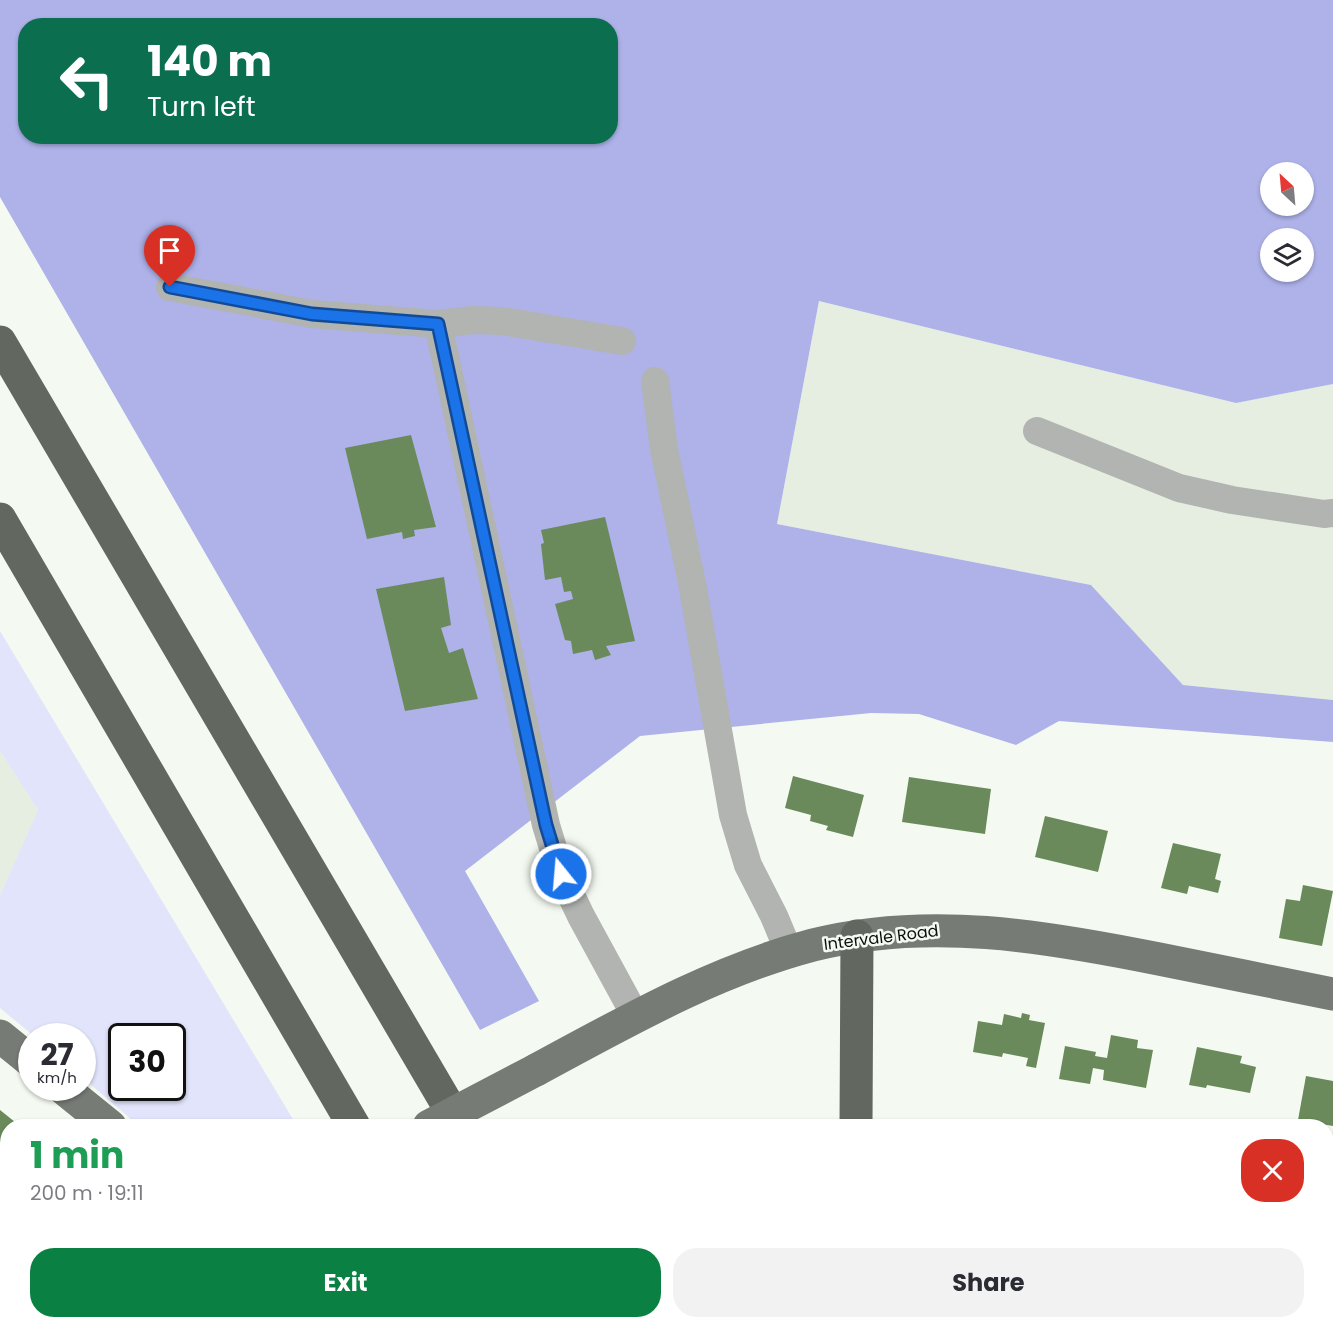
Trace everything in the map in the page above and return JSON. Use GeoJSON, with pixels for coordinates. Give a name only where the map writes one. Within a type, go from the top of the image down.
{"type":"FeatureCollection","features":[{"type":"Feature","properties":{"kind":"highway"},"geometry":{"type":"LineString","coordinates":[[0,342],[456,1119]]}},
{"type":"Feature","properties":{"kind":"highway"},"geometry":{"type":"LineString","coordinates":[[0,519],[350,1119]]}},
{"type":"Feature","properties":{"kind":"highway"},"geometry":{"type":"LineString","coordinates":[[856,1119],[857,936]]}},
{"type":"Feature","properties":{"kind":"main road","name":"Intervale Road"},"geometry":{"type":"LineString","coordinates":[[442,1119],[636,1017],[717,978],[789,952],[857,936],[952,929],[996,932],[1093,945],[1333,994]]}},
{"type":"Feature","properties":{"kind":"main road"},"geometry":{"type":"LineString","coordinates":[[0,1036],[18,1051]]}},
{"type":"Feature","properties":{"kind":"main road"},"geometry":{"type":"LineString","coordinates":[[79,1101],[101,1119]]}},
{"type":"Feature","properties":{"kind":"street"},"geometry":{"type":"LineString","coordinates":[[170,287],[312,314],[438,324],[473,320],[502,321],[622,341]]}},
{"type":"Feature","properties":{"kind":"street"},"geometry":{"type":"LineString","coordinates":[[438,324],[546,825],[561,874],[636,1017]]}},
{"type":"Feature","properties":{"kind":"street"},"geometry":{"type":"LineString","coordinates":[[655,381],[664,449],[692,583],[734,815],[748,865],[789,952]]}},
{"type":"Feature","properties":{"kind":"street"},"geometry":{"type":"LineString","coordinates":[[1037,431],[1179,488],[1232,500],[1324,514],[1333,513]]}},
{"type":"Feature","properties":{"kind":"shaded area"},"geometry":{"type":"Polygon","coordinates":[[[0,0],[1333,0],[1333,384],[1236,403],[819,301],[777,524],[1091,585],[1183,685],[1333,700],[1333,742],[1059,721],[1016,745],[919,714],[871,713],[640,736],[465,871],[539,1001],[480,1030],[0,197],[0,0]]]}},
{"type":"Feature","properties":{"kind":"shaded area"},"geometry":{"type":"Polygon","coordinates":[[[819,301],[1236,403],[1333,384],[1333,700],[1183,685],[1091,585],[777,524],[819,301]]]}},
{"type":"Feature","properties":{"kind":"shaded area"},"geometry":{"type":"Polygon","coordinates":[[[0,631],[293,1119],[131,1119],[110,1101],[186,1101],[186,1023],[108,1023],[108,1099],[96,1089],[96,1023],[18,1023],[0,1008],[0,895],[38,810],[0,751],[0,631]]]}},
{"type":"Feature","properties":{"kind":"shaded area"},"geometry":{"type":"Polygon","coordinates":[[[0,751],[38,810],[0,895],[0,751]]]}},
{"type":"Feature","properties":{"kind":"building"},"geometry":{"type":"Polygon","coordinates":[[[411,435],[436,527],[414,530],[415,536],[403,539],[402,532],[367,539],[345,448],[411,435]]]}},
{"type":"Feature","properties":{"kind":"building"},"geometry":{"type":"Polygon","coordinates":[[[605,517],[635,641],[606,646],[611,655],[595,660],[592,650],[573,654],[571,641],[565,640],[555,604],[573,599],[571,591],[564,592],[561,577],[545,580],[541,544],[544,543],[541,530],[605,517]]]}},
{"type":"Feature","properties":{"kind":"building"},"geometry":{"type":"Polygon","coordinates":[[[444,577],[451,625],[441,628],[449,653],[463,648],[478,699],[405,711],[376,589],[444,577]]]}},
{"type":"Feature","properties":{"kind":"building"},"geometry":{"type":"Polygon","coordinates":[[[793,776],[864,795],[853,837],[826,830],[828,826],[810,821],[811,815],[785,808],[793,776]]]}},
{"type":"Feature","properties":{"kind":"building"},"geometry":{"type":"Polygon","coordinates":[[[909,777],[991,789],[985,834],[902,822],[909,777]]]}},
{"type":"Feature","properties":{"kind":"building"},"geometry":{"type":"Polygon","coordinates":[[[1045,816],[1108,831],[1098,872],[1035,857],[1045,816]]]}},
{"type":"Feature","properties":{"kind":"building"},"geometry":{"type":"Polygon","coordinates":[[[1173,843],[1221,854],[1215,879],[1221,881],[1218,893],[1189,886],[1187,894],[1161,888],[1173,843]]]}},
{"type":"Feature","properties":{"kind":"building"},"geometry":{"type":"Polygon","coordinates":[[[1303,885],[1333,891],[1322,946],[1279,938],[1286,899],[1300,901],[1303,885]]]}},
{"type":"Feature","properties":{"kind":"building"},"geometry":{"type":"Polygon","coordinates":[[[1022,1013],[1030,1015],[1029,1020],[1045,1023],[1036,1068],[1026,1066],[1028,1058],[1003,1053],[1002,1057],[973,1052],[978,1021],[1002,1025],[1004,1014],[1021,1018],[1022,1013]]]}},
{"type":"Feature","properties":{"kind":"building"},"geometry":{"type":"Polygon","coordinates":[[[1111,1035],[1138,1040],[1137,1048],[1153,1050],[1146,1088],[1103,1080],[1104,1070],[1093,1068],[1090,1084],[1059,1079],[1065,1046],[1096,1052],[1095,1056],[1107,1058],[1111,1035]]]}},
{"type":"Feature","properties":{"kind":"building"},"geometry":{"type":"Polygon","coordinates":[[[1197,1047],[1242,1056],[1240,1063],[1256,1067],[1250,1093],[1207,1085],[1206,1088],[1189,1085],[1197,1047]]]}},
{"type":"Feature","properties":{"kind":"building"},"geometry":{"type":"Polygon","coordinates":[[[1306,1076],[1333,1081],[1333,1119],[1298,1119],[1306,1076]]]}},
{"type":"Feature","properties":{"kind":"building"},"geometry":{"type":"Polygon","coordinates":[[[0,1110],[11,1119],[0,1119],[0,1110]]]}},
{"type":"Feature","properties":{"kind":"route"},"geometry":{"type":"LineString","coordinates":[[170,287],[312,314],[438,324],[546,825],[561,874]]}}]}
